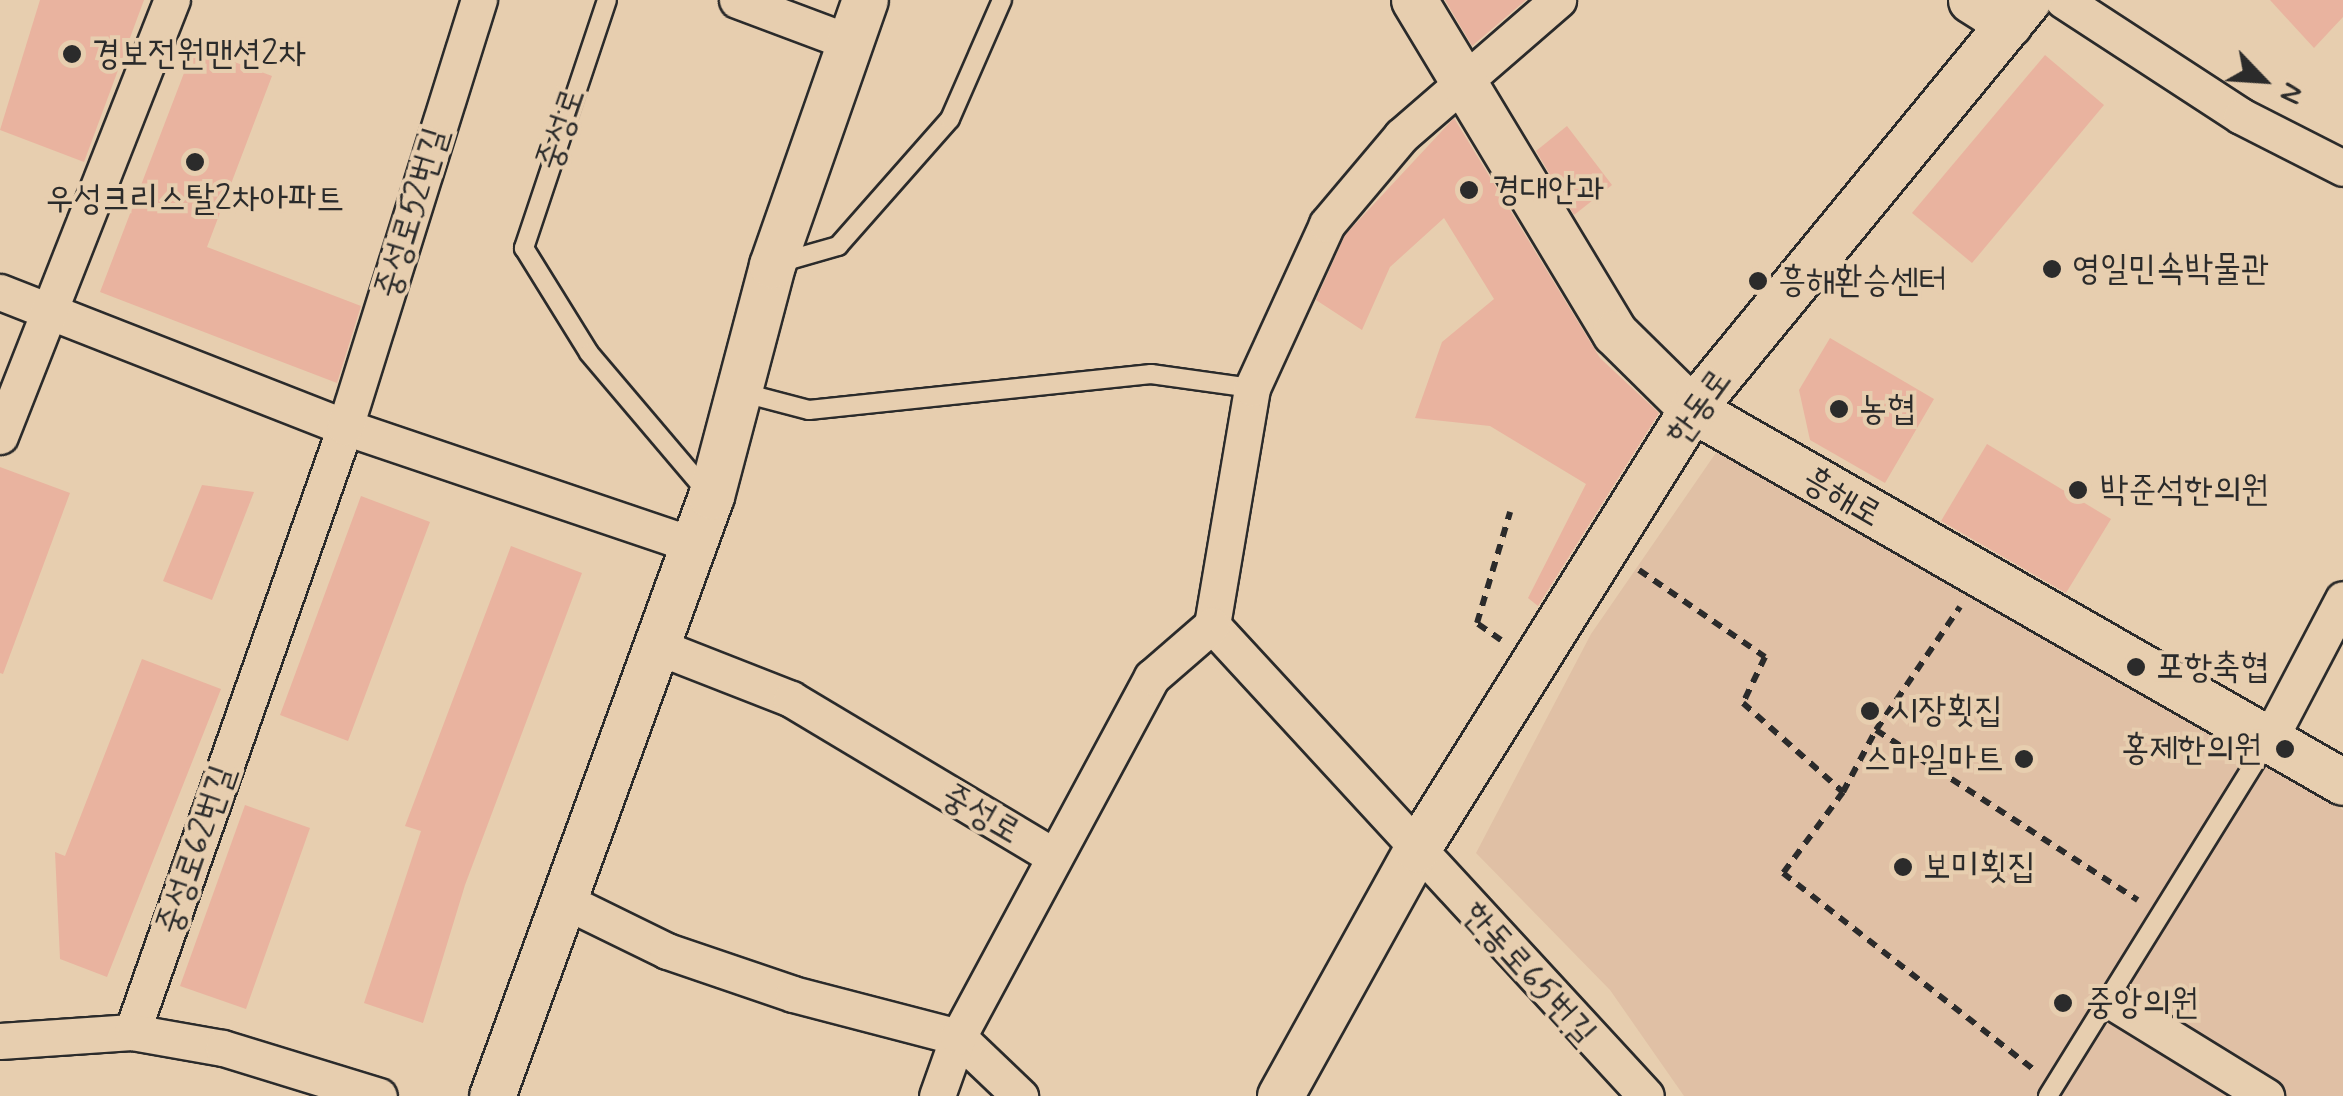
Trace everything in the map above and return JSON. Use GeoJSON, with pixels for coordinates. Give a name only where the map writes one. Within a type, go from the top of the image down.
{"type":"FeatureCollection","features":[{"type":"Feature","properties":{"kind":"street"},"geometry":{"type":"LineString","coordinates":[[0,436],[53,311],[172,0]]}},
{"type":"Feature","properties":{"kind":"street","name":"중성로52번길"},"geometry":{"type":"LineString","coordinates":[[345,427],[479,0]]}},
{"type":"Feature","properties":{"kind":"street"},"geometry":{"type":"LineString","coordinates":[[737,0],[846,41]]}},
{"type":"Feature","properties":{"kind":"street"},"geometry":{"type":"LineString","coordinates":[[492,1096],[711,496],[744,393],[772,265],[846,41],[866,0]]}},
{"type":"Feature","properties":{"kind":"street","name":"흥해로"},"geometry":{"type":"LineString","coordinates":[[1414,0],[1458,85],[1616,334],[1692,409],[2269,740],[2339,770]]}},
{"type":"Feature","properties":{"kind":"street"},"geometry":{"type":"LineString","coordinates":[[1417,849],[1212,625],[1252,388],[1327,224],[1458,85],[1558,0]]}},
{"type":"Feature","properties":{"kind":"street"},"geometry":{"type":"LineString","coordinates":[[1971,0],[2019,12]]}},
{"type":"Feature","properties":{"kind":"street"},"geometry":{"type":"LineString","coordinates":[[2063,0],[2242,116],[2343,168]]}},
{"type":"Feature","properties":{"kind":"street","name":"한동로"},"geometry":{"type":"LineString","coordinates":[[1280,1096],[1417,849],[1692,409],[2019,12]]}},
{"type":"Feature","properties":{"kind":"street"},"geometry":{"type":"LineString","coordinates":[[0,292],[345,427],[694,545]]}},
{"type":"Feature","properties":{"kind":"street","name":"중성로62번길"},"geometry":{"type":"LineString","coordinates":[[132,1032],[345,427]]}},
{"type":"Feature","properties":{"kind":"street"},"geometry":{"type":"LineString","coordinates":[[2269,740],[2343,598]]}},
{"type":"Feature","properties":{"kind":"street","name":"중성로"},"geometry":{"type":"LineString","coordinates":[[656,646],[791,699],[1053,856],[1152,677],[1212,625]]}},
{"type":"Feature","properties":{"kind":"street","name":"한동로65번길"},"geometry":{"type":"LineString","coordinates":[[1417,849],[1646,1096]]}},
{"type":"Feature","properties":{"kind":"street"},"geometry":{"type":"LineString","coordinates":[[937,1096],[958,1037],[1053,856]]}},
{"type":"Feature","properties":{"kind":"street"},"geometry":{"type":"LineString","coordinates":[[565,901],[794,994],[958,1037],[1020,1096]]}},
{"type":"Feature","properties":{"kind":"street"},"geometry":{"type":"LineString","coordinates":[[2113,1002],[2257,1095]]}},
{"type":"Feature","properties":{"kind":"street"},"geometry":{"type":"LineString","coordinates":[[0,1041],[132,1032],[284,1082],[379,1096]]}},
{"type":"Feature","properties":{"kind":"lane","name":"중성로"},"geometry":{"type":"LineString","coordinates":[[607,0],[524,248],[589,354],[711,496]]}},
{"type":"Feature","properties":{"kind":"lane"},"geometry":{"type":"LineString","coordinates":[[772,265],[853,232],[950,119],[999,6]]}},
{"type":"Feature","properties":{"kind":"lane"},"geometry":{"type":"LineString","coordinates":[[744,393],[809,410],[1151,374],[1252,388]]}},
{"type":"Feature","properties":{"kind":"lane"},"geometry":{"type":"LineString","coordinates":[[2051,1091],[2113,1002],[2269,740]]}},
{"type":"Feature","properties":{"kind":"path"},"geometry":{"type":"LineString","coordinates":[[1510,512],[1477,624],[1535,664]]}},
{"type":"Feature","properties":{"kind":"path"},"geometry":{"type":"LineString","coordinates":[[1608,549],[1765,657],[1742,703],[1843,792]]}},
{"type":"Feature","properties":{"kind":"path"},"geometry":{"type":"LineString","coordinates":[[1980,576],[1876,730],[1843,792],[1783,873],[2051,1091]]}},
{"type":"Feature","properties":{"kind":"path"},"geometry":{"type":"LineString","coordinates":[[1876,730],[2164,918]]}},
{"type":"Feature","properties":{"kind":"shaded area"},"geometry":{"type":"Polygon","coordinates":[[[1722,444],[2343,810],[2343,1096],[1684,1096],[1610,990],[1476,853],[1591,634],[1722,444]]]}},
{"type":"Feature","properties":{"kind":"building","name":"경보전원맨션2차"},"geometry":{"type":"Polygon","coordinates":[[[40,0],[144,0],[84,162],[0,130],[40,0]]]}},
{"type":"Feature","properties":{"kind":"building"},"geometry":{"type":"Polygon","coordinates":[[[1445,0],[1526,0],[1472,46],[1445,0]]]}},
{"type":"Feature","properties":{"kind":"building"},"geometry":{"type":"Polygon","coordinates":[[[2270,0],[2343,0],[2343,17],[2314,48],[2270,0]]]}},
{"type":"Feature","properties":{"kind":"building","name":"우성크리스탈2차아파트"},"geometry":{"type":"Polygon","coordinates":[[[194,47],[272,76],[207,247],[361,306],[337,383],[100,292],[194,47]]]}},
{"type":"Feature","properties":{"kind":"building"},"geometry":{"type":"Polygon","coordinates":[[[2045,55],[2104,105],[1972,263],[1912,213],[2045,55]]]}},
{"type":"Feature","properties":{"kind":"building"},"geometry":{"type":"Polygon","coordinates":[[[1454,118],[1600,358],[1659,413],[1538,606],[1528,598],[1586,484],[1490,426],[1415,418],[1442,342],[1494,299],[1444,218],[1390,267],[1362,330],[1316,300],[1345,235],[1454,118]]]}},
{"type":"Feature","properties":{"kind":"building"},"geometry":{"type":"Polygon","coordinates":[[[1567,126],[1612,185],[1574,215],[1536,151],[1567,126]]]}},
{"type":"Feature","properties":{"kind":"building"},"geometry":{"type":"Polygon","coordinates":[[[1830,338],[1934,399],[1885,483],[1810,440],[1799,390],[1830,338]]]}},
{"type":"Feature","properties":{"kind":"building"},"geometry":{"type":"Polygon","coordinates":[[[1987,444],[2111,519],[2066,593],[1941,521],[1987,444]]]}},
{"type":"Feature","properties":{"kind":"building"},"geometry":{"type":"Polygon","coordinates":[[[0,467],[70,493],[3,674],[0,673],[0,467]]]}},
{"type":"Feature","properties":{"kind":"building"},"geometry":{"type":"Polygon","coordinates":[[[202,485],[254,492],[212,600],[163,581],[202,485]]]}},
{"type":"Feature","properties":{"kind":"building"},"geometry":{"type":"Polygon","coordinates":[[[361,496],[430,522],[348,741],[280,715],[361,496]]]}},
{"type":"Feature","properties":{"kind":"building"},"geometry":{"type":"Polygon","coordinates":[[[511,546],[582,573],[465,885],[423,1023],[364,1003],[421,831],[405,826],[511,546]]]}},
{"type":"Feature","properties":{"kind":"building"},"geometry":{"type":"Polygon","coordinates":[[[142,659],[221,689],[107,977],[60,959],[55,852],[65,856],[142,659]]]}},
{"type":"Feature","properties":{"kind":"building"},"geometry":{"type":"Polygon","coordinates":[[[245,805],[310,828],[246,1009],[180,986],[245,805]]]}},
{"type":"Feature","properties":{"kind":"place","name":"경보전원맨션2차"},"geometry":{"type":"Point","coordinates":[72,54]}},
{"type":"Feature","properties":{"kind":"place","name":"우성크리스탈2차아파트"},"geometry":{"type":"Point","coordinates":[195,162]}},
{"type":"Feature","properties":{"kind":"place","name":"경대안과"},"geometry":{"type":"Point","coordinates":[1469,190]}},
{"type":"Feature","properties":{"kind":"place","name":"영일민속박물관"},"geometry":{"type":"Point","coordinates":[2052,269]}},
{"type":"Feature","properties":{"kind":"place","name":"흥해환승센터"},"geometry":{"type":"Point","coordinates":[1758,281]}},
{"type":"Feature","properties":{"kind":"place","name":"농협"},"geometry":{"type":"Point","coordinates":[1839,409]}},
{"type":"Feature","properties":{"kind":"place","name":"박준석한의원"},"geometry":{"type":"Point","coordinates":[2078,490]}},
{"type":"Feature","properties":{"kind":"place","name":"포항축협"},"geometry":{"type":"Point","coordinates":[2136,667]}},
{"type":"Feature","properties":{"kind":"place","name":"시장횟집"},"geometry":{"type":"Point","coordinates":[1870,711]}},
{"type":"Feature","properties":{"kind":"place","name":"홍제한의원"},"geometry":{"type":"Point","coordinates":[2285,749]}},
{"type":"Feature","properties":{"kind":"place","name":"스마일마트"},"geometry":{"type":"Point","coordinates":[2024,759]}},
{"type":"Feature","properties":{"kind":"place","name":"보미횟집"},"geometry":{"type":"Point","coordinates":[1903,867]}},
{"type":"Feature","properties":{"kind":"place","name":"중앙의원"},"geometry":{"type":"Point","coordinates":[2063,1003]}}]}
